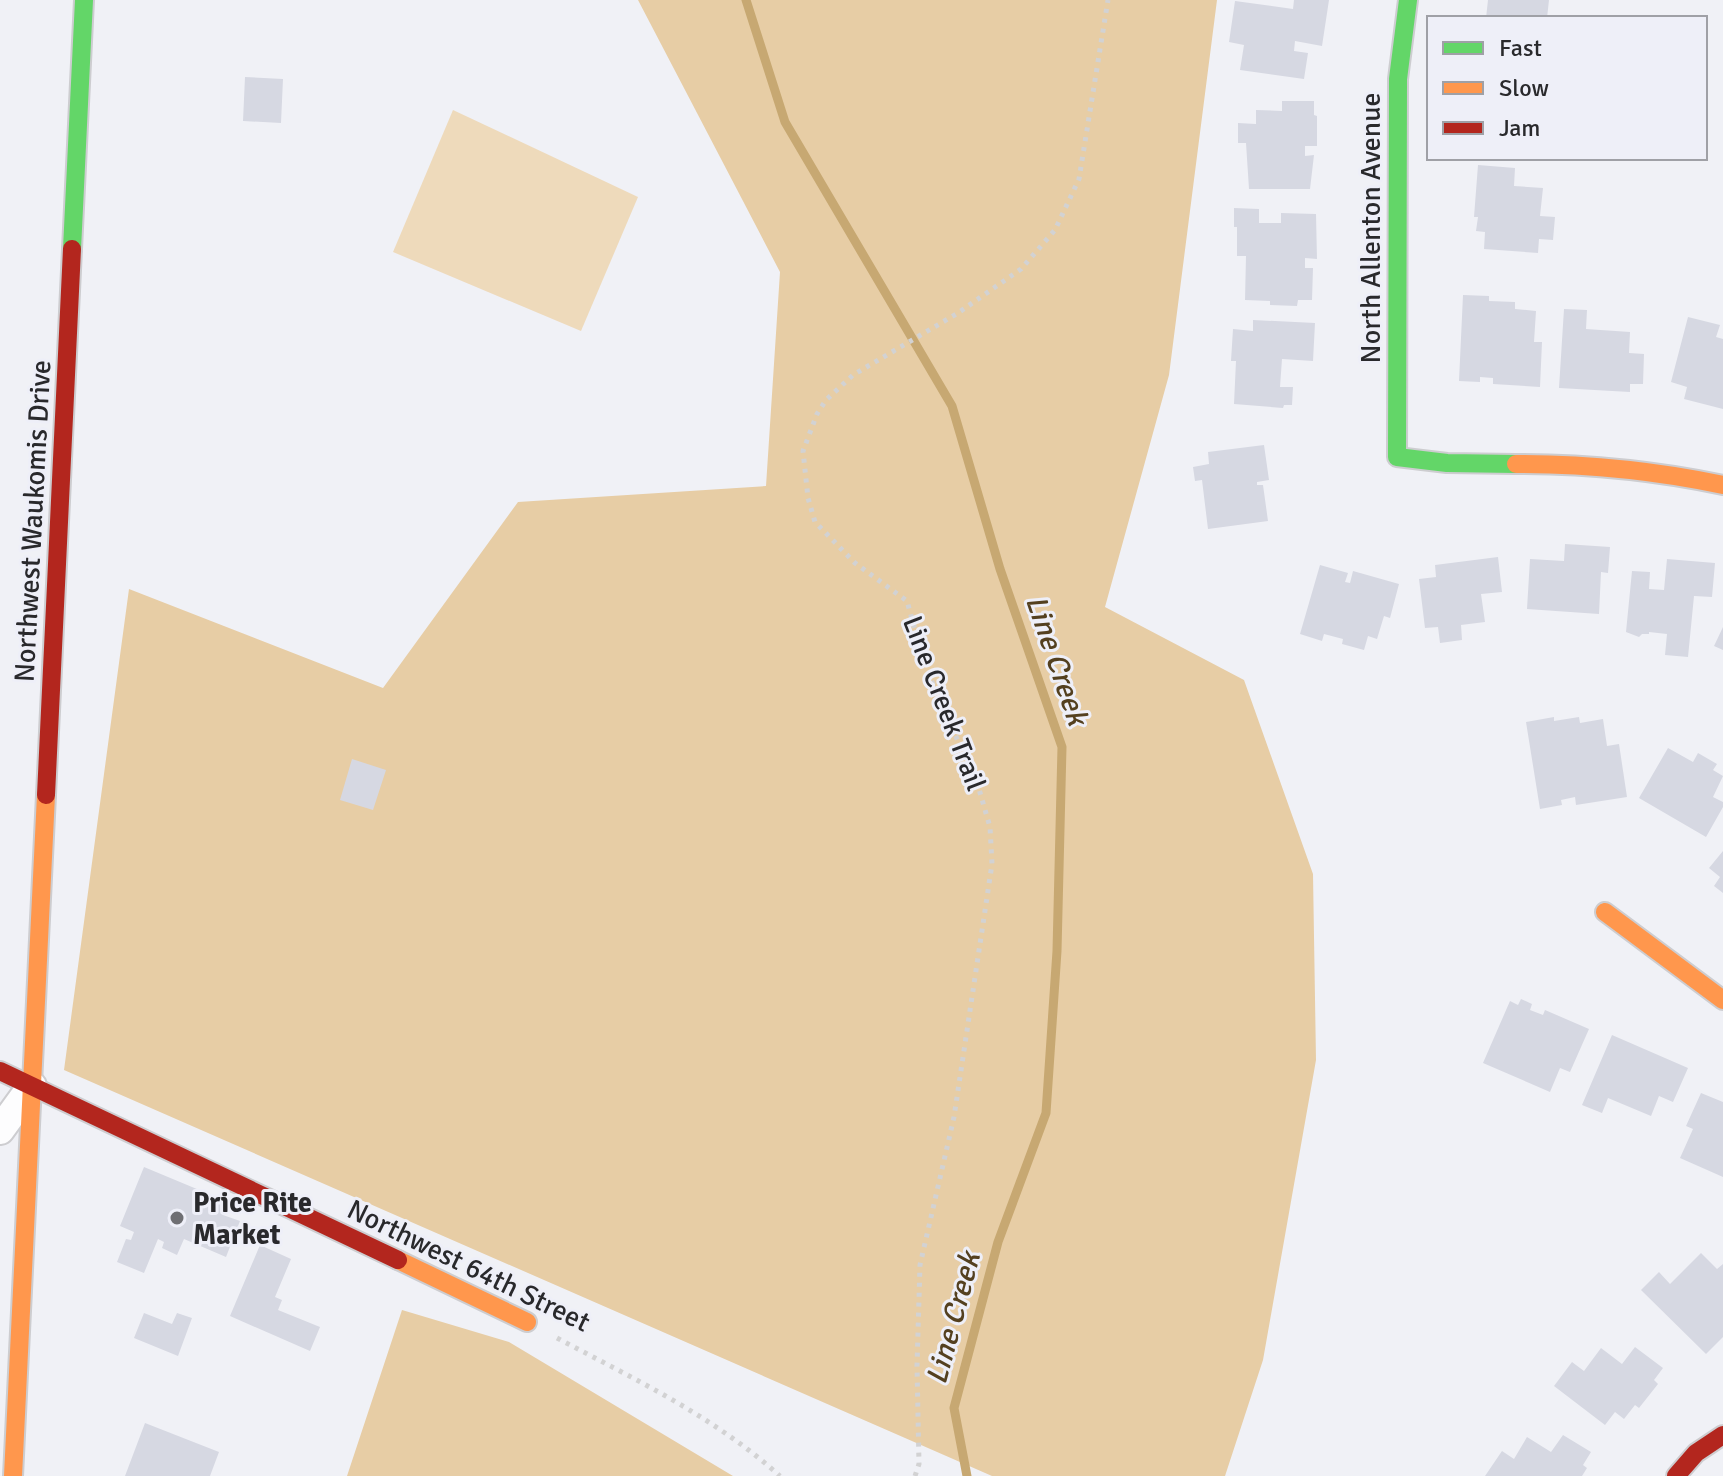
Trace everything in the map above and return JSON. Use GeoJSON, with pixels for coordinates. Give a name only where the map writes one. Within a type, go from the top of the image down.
{"type":"FeatureCollection","features":[{"type":"Feature","properties":{"kind":"street","name":"Northwest Waukomis Drive"},"geometry":{"type":"LineString","coordinates":[[13,1476],[84,0]]}},
{"type":"Feature","properties":{"kind":"street","name":"North Allenton Avenue"},"geometry":{"type":"LineString","coordinates":[[1408,0],[1398,79],[1397,457],[1447,463],[1553,464],[1723,485]]}},
{"type":"Feature","properties":{"kind":"street"},"geometry":{"type":"LineString","coordinates":[[1605,912],[1723,1000]]}},
{"type":"Feature","properties":{"kind":"street","name":"Northwest 64th Street"},"geometry":{"type":"LineString","coordinates":[[0,1071],[527,1322]]}},
{"type":"Feature","properties":{"kind":"street"},"geometry":{"type":"LineString","coordinates":[[0,1130],[32,1086]]}},
{"type":"Feature","properties":{"kind":"street"},"geometry":{"type":"LineString","coordinates":[[1676,1476],[1696,1453],[1723,1435]]}},
{"type":"Feature","properties":{"kind":"path","name":"Line Creek Trail"},"geometry":{"type":"LineString","coordinates":[[915,1476],[919,1464],[917,1366],[920,1265],[954,1117],[992,864],[990,827],[979,789],[925,666],[907,601],[855,563],[815,522],[808,498],[803,451],[810,427],[826,400],[853,375],[977,300],[1021,269],[1055,230],[1079,179],[1108,0]]}},
{"type":"Feature","properties":{"kind":"path","name":"Northwest 64th Street"},"geometry":{"type":"LineString","coordinates":[[527,1322],[694,1410],[755,1453],[780,1476]]}},
{"type":"Feature","properties":{"kind":"shaded area"},"geometry":{"type":"Polygon","coordinates":[[[638,0],[1217,0],[1169,375],[1105,607],[1244,680],[1313,874],[1316,1060],[1263,1360],[1225,1476],[992,1476],[64,1070],[129,589],[383,688],[518,502],[766,486],[780,272],[638,0]]]}},
{"type":"Feature","properties":{"kind":"shaded area"},"geometry":{"type":"Polygon","coordinates":[[[453,110],[638,197],[581,331],[393,252],[453,110]]]}},
{"type":"Feature","properties":{"kind":"shaded area"},"geometry":{"type":"Polygon","coordinates":[[[402,1310],[509,1342],[733,1476],[347,1476],[402,1310]]]}},
{"type":"Feature","properties":{"kind":"building"},"geometry":{"type":"Polygon","coordinates":[[[1294,0],[1329,0],[1322,46],[1295,41],[1294,51],[1308,53],[1304,79],[1240,70],[1244,45],[1229,42],[1235,1],[1293,9],[1294,0]]]}},
{"type":"Feature","properties":{"kind":"building"},"geometry":{"type":"Polygon","coordinates":[[[1488,0],[1549,0],[1547,16],[1486,16],[1488,0]]]}},
{"type":"Feature","properties":{"kind":"building"},"geometry":{"type":"Polygon","coordinates":[[[245,77],[283,79],[281,123],[243,121],[245,77]]]}},
{"type":"Feature","properties":{"kind":"building"},"geometry":{"type":"Polygon","coordinates":[[[1282,101],[1314,101],[1317,146],[1305,146],[1305,156],[1314,155],[1310,189],[1249,189],[1246,143],[1238,143],[1238,123],[1256,124],[1256,110],[1282,111],[1282,101]]]}},
{"type":"Feature","properties":{"kind":"building"},"geometry":{"type":"Polygon","coordinates":[[[1478,165],[1515,168],[1514,186],[1543,188],[1540,216],[1555,217],[1553,240],[1539,239],[1538,253],[1484,249],[1485,232],[1476,231],[1478,217],[1474,217],[1478,165]]]}},
{"type":"Feature","properties":{"kind":"building"},"geometry":{"type":"Polygon","coordinates":[[[1234,208],[1259,209],[1259,223],[1281,223],[1281,213],[1316,214],[1317,259],[1305,258],[1305,268],[1313,268],[1312,300],[1298,300],[1297,306],[1245,300],[1246,256],[1237,256],[1234,208]]]}},
{"type":"Feature","properties":{"kind":"building"},"geometry":{"type":"Polygon","coordinates":[[[1463,295],[1489,296],[1489,301],[1515,302],[1515,309],[1536,311],[1534,342],[1542,342],[1540,387],[1493,384],[1493,378],[1480,377],[1480,382],[1459,381],[1463,295]]]}},
{"type":"Feature","properties":{"kind":"building"},"geometry":{"type":"Polygon","coordinates":[[[1564,309],[1587,310],[1586,329],[1630,332],[1629,353],[1644,354],[1643,384],[1630,384],[1630,392],[1559,388],[1564,309]]]}},
{"type":"Feature","properties":{"kind":"building"},"geometry":{"type":"Polygon","coordinates":[[[1688,317],[1720,325],[1716,337],[1723,339],[1723,409],[1684,399],[1687,387],[1671,382],[1688,317]]]}},
{"type":"Feature","properties":{"kind":"building"},"geometry":{"type":"Polygon","coordinates":[[[1253,320],[1315,323],[1313,361],[1282,359],[1280,387],[1293,387],[1292,405],[1284,405],[1283,408],[1234,404],[1236,361],[1231,361],[1233,329],[1253,331],[1253,320]]]}},
{"type":"Feature","properties":{"kind":"building"},"geometry":{"type":"Polygon","coordinates":[[[1264,445],[1269,480],[1257,482],[1257,485],[1263,485],[1268,521],[1208,529],[1202,480],[1195,481],[1193,467],[1209,464],[1208,452],[1264,445]]]}},
{"type":"Feature","properties":{"kind":"building"},"geometry":{"type":"Polygon","coordinates":[[[1565,544],[1610,547],[1608,573],[1601,572],[1599,614],[1527,609],[1530,559],[1564,561],[1565,544]]]}},
{"type":"Feature","properties":{"kind":"building"},"geometry":{"type":"Polygon","coordinates":[[[1498,557],[1502,592],[1481,594],[1485,622],[1461,625],[1462,640],[1440,643],[1438,627],[1425,628],[1419,579],[1436,577],[1435,565],[1498,557]]]}},
{"type":"Feature","properties":{"kind":"building"},"geometry":{"type":"Polygon","coordinates":[[[1667,559],[1715,563],[1712,597],[1694,596],[1688,657],[1665,655],[1667,634],[1649,632],[1639,637],[1626,632],[1632,571],[1650,572],[1649,589],[1664,590],[1667,559]]]}},
{"type":"Feature","properties":{"kind":"building"},"geometry":{"type":"Polygon","coordinates":[[[1320,565],[1348,573],[1345,582],[1350,583],[1353,571],[1399,584],[1390,618],[1384,616],[1377,639],[1368,636],[1364,650],[1342,644],[1343,639],[1324,634],[1322,641],[1300,634],[1320,565]]]}},
{"type":"Feature","properties":{"kind":"building"},"geometry":{"type":"Polygon","coordinates":[[[1723,627],[1723,650],[1714,646],[1723,627]]]}},
{"type":"Feature","properties":{"kind":"building"},"geometry":{"type":"Polygon","coordinates":[[[1554,717],[1554,721],[1579,717],[1580,723],[1603,719],[1607,746],[1619,744],[1627,797],[1576,805],[1575,797],[1561,800],[1562,805],[1540,809],[1526,722],[1554,717]]]}},
{"type":"Feature","properties":{"kind":"building"},"geometry":{"type":"Polygon","coordinates":[[[1668,748],[1693,762],[1698,753],[1717,764],[1713,770],[1723,776],[1713,797],[1723,802],[1723,807],[1706,837],[1639,798],[1668,748]]]}},
{"type":"Feature","properties":{"kind":"building"},"geometry":{"type":"Polygon","coordinates":[[[352,759],[386,770],[373,810],[340,800],[352,759]]]}},
{"type":"Feature","properties":{"kind":"building"},"geometry":{"type":"Polygon","coordinates":[[[1723,851],[1723,893],[1714,886],[1720,877],[1709,868],[1723,851]]]}},
{"type":"Feature","properties":{"kind":"building"},"geometry":{"type":"Polygon","coordinates":[[[1521,999],[1532,1004],[1530,1010],[1543,1015],[1545,1010],[1589,1029],[1570,1072],[1560,1068],[1550,1092],[1483,1063],[1510,1001],[1518,1005],[1521,999]]]}},
{"type":"Feature","properties":{"kind":"building"},"geometry":{"type":"Polygon","coordinates":[[[1612,1035],[1688,1068],[1673,1102],[1659,1096],[1651,1116],[1608,1098],[1602,1113],[1582,1105],[1612,1035]]]}},
{"type":"Feature","properties":{"kind":"building"},"geometry":{"type":"Polygon","coordinates":[[[1701,1093],[1723,1102],[1723,1177],[1680,1158],[1693,1129],[1686,1126],[1701,1093]]]}},
{"type":"Feature","properties":{"kind":"building","name":"Price Rite Market"},"geometry":{"type":"Polygon","coordinates":[[[144,1167],[228,1202],[223,1215],[240,1221],[226,1257],[184,1239],[177,1255],[162,1248],[164,1242],[158,1239],[144,1273],[117,1262],[126,1239],[131,1240],[134,1232],[120,1226],[144,1167]]]}},
{"type":"Feature","properties":{"kind":"building"},"geometry":{"type":"Polygon","coordinates":[[[260,1245],[291,1259],[275,1297],[282,1300],[278,1310],[320,1327],[310,1351],[230,1316],[260,1245]]]}},
{"type":"Feature","properties":{"kind":"building"},"geometry":{"type":"Polygon","coordinates":[[[1701,1253],[1717,1269],[1723,1264],[1723,1337],[1706,1354],[1641,1290],[1659,1272],[1670,1284],[1701,1253]]]}},
{"type":"Feature","properties":{"kind":"building"},"geometry":{"type":"Polygon","coordinates":[[[144,1313],[172,1324],[177,1313],[192,1318],[178,1356],[134,1338],[144,1313]]]}},
{"type":"Feature","properties":{"kind":"building"},"geometry":{"type":"Polygon","coordinates":[[[1635,1347],[1663,1368],[1654,1380],[1658,1384],[1639,1408],[1635,1405],[1624,1419],[1615,1412],[1605,1425],[1554,1386],[1572,1362],[1584,1371],[1601,1348],[1622,1364],[1635,1347]]]}},
{"type":"Feature","properties":{"kind":"building"},"geometry":{"type":"Polygon","coordinates":[[[145,1423],[219,1452],[210,1476],[125,1476],[145,1423]]]}},
{"type":"Feature","properties":{"kind":"building"},"geometry":{"type":"Polygon","coordinates":[[[1563,1435],[1591,1452],[1583,1465],[1587,1468],[1582,1476],[1485,1476],[1502,1451],[1514,1459],[1527,1437],[1551,1452],[1563,1435]]]}},
{"type":"Feature","properties":{"kind":"waterway","name":"Line Creek"},"geometry":{"type":"LineString","coordinates":[[746,0],[785,122],[952,406],[1000,569],[1062,747],[1057,951],[1046,1113],[998,1242],[954,1408],[967,1476]]}},
{"type":"Feature","properties":{"kind":"traffic: fast"},"geometry":{"type":"LineString","coordinates":[[72,249],[84,0]]}},
{"type":"Feature","properties":{"kind":"traffic: fast"},"geometry":{"type":"LineString","coordinates":[[1408,0],[1398,79],[1397,457],[1447,463],[1516,464]]}},
{"type":"Feature","properties":{"kind":"traffic: slow"},"geometry":{"type":"LineString","coordinates":[[1516,464],[1620,469],[1723,485]]}},
{"type":"Feature","properties":{"kind":"traffic: slow"},"geometry":{"type":"LineString","coordinates":[[13,1476],[46,795]]}},
{"type":"Feature","properties":{"kind":"traffic: slow"},"geometry":{"type":"LineString","coordinates":[[1605,912],[1723,1000]]}},
{"type":"Feature","properties":{"kind":"traffic: slow"},"geometry":{"type":"LineString","coordinates":[[398,1260],[527,1322]]}},
{"type":"Feature","properties":{"kind":"traffic: jam"},"geometry":{"type":"LineString","coordinates":[[46,795],[72,249]]}},
{"type":"Feature","properties":{"kind":"traffic: jam"},"geometry":{"type":"LineString","coordinates":[[0,1071],[398,1260]]}},
{"type":"Feature","properties":{"kind":"traffic: jam"},"geometry":{"type":"LineString","coordinates":[[1676,1476],[1696,1453],[1723,1435]]}},
{"type":"Feature","properties":{"kind":"place","name":"Price Rite Market"},"geometry":{"type":"Point","coordinates":[177,1218]}}]}
